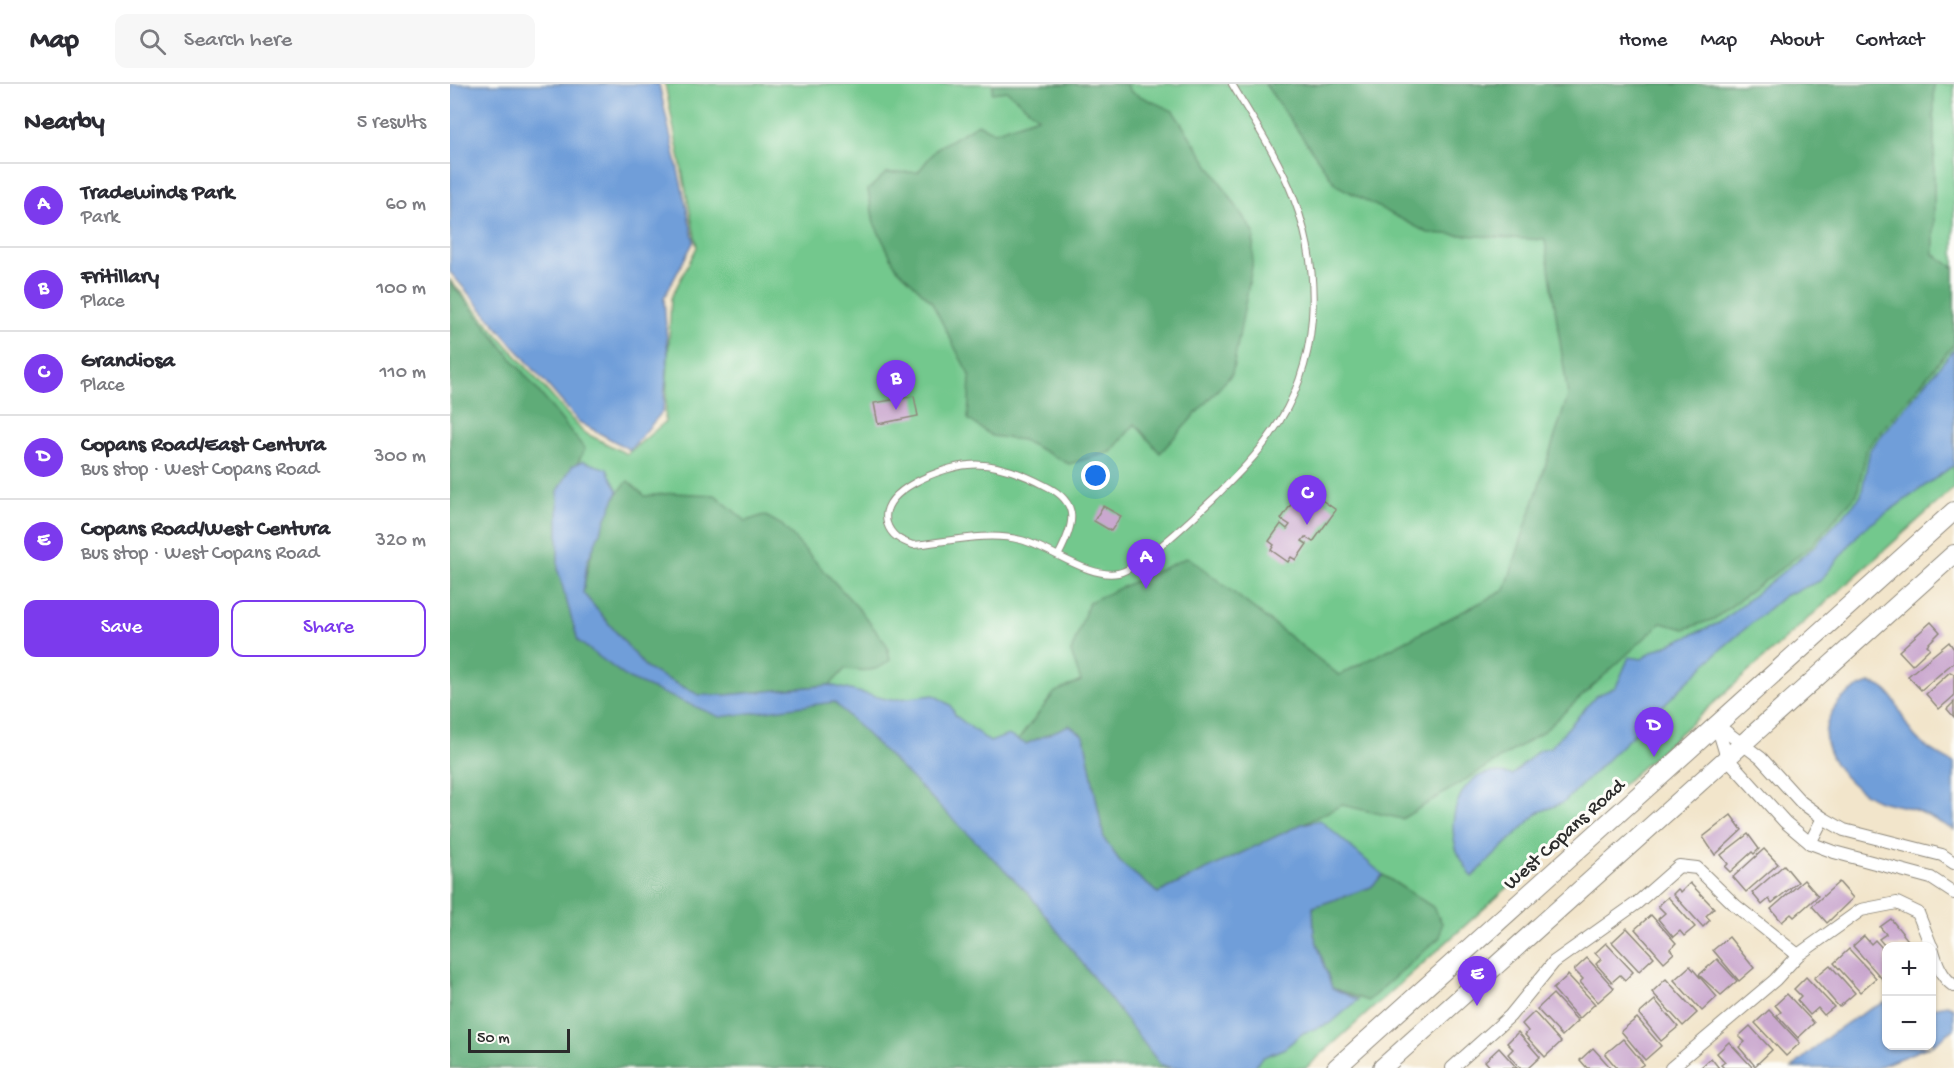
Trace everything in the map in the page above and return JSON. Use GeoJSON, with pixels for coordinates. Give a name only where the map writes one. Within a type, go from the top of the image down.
{"type":"FeatureCollection","features":[{"type":"Feature","properties":{"kind":"main road","name":"West Copans Road"},"geometry":{"type":"LineString","coordinates":[[1335,1068],[1954,511]]}},
{"type":"Feature","properties":{"kind":"main road"},"geometry":{"type":"LineString","coordinates":[[1382,1068],[1954,554]]}},
{"type":"Feature","properties":{"kind":"main road"},"geometry":{"type":"LineString","coordinates":[[1426,986],[1447,1010]]}},
{"type":"Feature","properties":{"kind":"street"},"geometry":{"type":"LineString","coordinates":[[1717,725],[1744,743],[1801,802],[1823,818],[1844,830],[1942,855],[1954,863]]}},
{"type":"Feature","properties":{"kind":"street"},"geometry":{"type":"LineString","coordinates":[[1717,725],[1727,758],[1785,822],[1810,843],[1834,852],[1931,878],[1954,892]]}},
{"type":"Feature","properties":{"kind":"street"},"geometry":{"type":"LineString","coordinates":[[1810,843],[1823,818]]}},
{"type":"Feature","properties":{"kind":"street"},"geometry":{"type":"LineString","coordinates":[[1452,1068],[1510,1016],[1554,962],[1637,903],[1679,866],[1697,867],[1736,906],[1798,954]]}},
{"type":"Feature","properties":{"kind":"street"},"geometry":{"type":"LineString","coordinates":[[1671,1068],[1775,980],[1798,954],[1861,910],[1896,903],[1918,913],[1929,942]]}},
{"type":"Feature","properties":{"kind":"street"},"geometry":{"type":"LineString","coordinates":[[1936,963],[1947,981],[1954,986]]}},
{"type":"Feature","properties":{"kind":"lane"},"geometry":{"type":"LineString","coordinates":[[1059,554],[1072,522],[1066,500],[1054,490],[1029,477],[1000,468],[969,464],[943,470],[912,484],[895,496],[888,508],[886,519],[890,531],[901,542],[913,545],[995,535],[1022,540],[1102,574],[1119,573],[1136,565],[1206,505],[1242,470],[1287,410],[1300,376],[1310,338],[1314,300],[1312,262],[1304,225],[1292,193],[1232,84]]}},
{"type":"Feature","properties":{"kind":"green space"},"geometry":{"type":"Polygon","coordinates":[[[665,84],[1954,84],[1954,488],[1306,1068],[450,1068],[450,280],[583,432],[627,454],[665,422],[671,298],[697,247],[665,84]]]}},
{"type":"Feature","properties":{"kind":"green space"},"geometry":{"type":"Polygon","coordinates":[[[993,84],[1126,84],[1131,92],[1173,111],[1254,233],[1252,267],[1232,374],[1160,453],[1135,424],[1111,452],[1069,464],[1022,440],[992,436],[968,419],[970,377],[931,301],[896,267],[874,223],[868,190],[886,173],[918,172],[937,148],[978,124],[994,132],[1038,117],[1007,91],[992,93],[993,84]]]}},
{"type":"Feature","properties":{"kind":"green space"},"geometry":{"type":"Polygon","coordinates":[[[1265,84],[1934,84],[1934,254],[1954,268],[1954,344],[1867,448],[1857,494],[1811,546],[1714,619],[1685,629],[1661,623],[1543,732],[1402,819],[1342,805],[1158,893],[1122,864],[1104,839],[1084,736],[1069,725],[1026,744],[1018,740],[1055,692],[1081,681],[1071,652],[1089,602],[1188,557],[1339,675],[1505,590],[1568,396],[1545,240],[1428,233],[1336,185],[1265,84]]]}},
{"type":"Feature","properties":{"kind":"green space"},"geometry":{"type":"Polygon","coordinates":[[[450,282],[585,449],[562,492],[584,639],[721,713],[836,697],[1034,894],[1170,1068],[450,1068],[450,282]]]}},
{"type":"Feature","properties":{"kind":"green space"},"geometry":{"type":"Polygon","coordinates":[[[628,481],[645,496],[674,493],[715,495],[746,521],[764,515],[782,525],[859,609],[887,645],[890,660],[875,669],[845,669],[830,685],[726,695],[699,695],[647,669],[583,593],[604,518],[628,481]]]}},
{"type":"Feature","properties":{"kind":"green space"},"geometry":{"type":"Polygon","coordinates":[[[1383,875],[1433,907],[1442,923],[1440,937],[1368,1001],[1332,988],[1314,934],[1313,907],[1371,887],[1383,875]]]}},
{"type":"Feature","properties":{"kind":"water"},"geometry":{"type":"Polygon","coordinates":[[[450,84],[659,84],[694,241],[664,298],[668,356],[663,411],[630,450],[579,422],[450,272],[450,84]]]}},
{"type":"Feature","properties":{"kind":"water"},"geometry":{"type":"Polygon","coordinates":[[[1954,349],[1954,465],[1861,531],[1820,581],[1784,596],[1720,650],[1563,803],[1539,812],[1472,877],[1457,852],[1453,826],[1457,803],[1469,784],[1477,777],[1488,773],[1512,775],[1539,750],[1551,747],[1596,696],[1616,687],[1629,657],[1642,659],[1653,651],[1719,623],[1814,547],[1861,496],[1870,449],[1954,349]]]}},
{"type":"Feature","properties":{"kind":"water"},"geometry":{"type":"Polygon","coordinates":[[[583,461],[607,469],[618,491],[587,562],[583,593],[647,669],[699,695],[726,695],[830,685],[890,700],[934,695],[950,705],[956,716],[990,742],[1008,735],[1026,744],[1069,725],[1084,736],[1104,839],[1122,864],[1158,893],[1302,824],[1320,820],[1383,875],[1371,887],[1313,907],[1314,934],[1332,988],[1358,1000],[1331,1023],[1303,1033],[1285,1048],[1261,1058],[1254,1068],[1171,1068],[1160,1064],[1029,894],[834,702],[720,717],[629,679],[578,641],[558,571],[558,491],[572,466],[583,461]]]}},
{"type":"Feature","properties":{"kind":"water"},"geometry":{"type":"Polygon","coordinates":[[[1870,683],[1879,686],[1892,696],[1916,738],[1954,763],[1954,830],[1927,815],[1882,802],[1867,795],[1846,778],[1831,756],[1826,733],[1831,714],[1844,697],[1870,683]]]}},
{"type":"Feature","properties":{"kind":"water"},"geometry":{"type":"Polygon","coordinates":[[[1882,1004],[1882,1050],[1920,1050],[1876,1068],[1792,1068],[1825,1039],[1848,1022],[1882,1004]]]}},
{"type":"Feature","properties":{"kind":"water"},"geometry":{"type":"Polygon","coordinates":[[[1947,1005],[1954,1008],[1954,1029],[1936,1042],[1936,1007],[1947,1005]]]}},
{"type":"Feature","properties":{"kind":"building"},"geometry":{"type":"Polygon","coordinates":[[[914,396],[918,416],[878,424],[874,403],[914,396]]]}},
{"type":"Feature","properties":{"kind":"building"},"geometry":{"type":"Polygon","coordinates":[[[1303,487],[1336,510],[1313,542],[1305,537],[1302,541],[1307,544],[1296,560],[1291,557],[1288,562],[1271,550],[1274,545],[1269,541],[1281,524],[1287,529],[1290,525],[1281,519],[1303,487]]]}},
{"type":"Feature","properties":{"kind":"building"},"geometry":{"type":"Polygon","coordinates":[[[1103,506],[1121,516],[1111,531],[1094,521],[1103,506]]]}},
{"type":"Feature","properties":{"kind":"building"},"geometry":{"type":"Polygon","coordinates":[[[1931,622],[1940,632],[1927,645],[1930,648],[1912,665],[1899,651],[1931,622]]]}},
{"type":"Feature","properties":{"kind":"building"},"geometry":{"type":"Polygon","coordinates":[[[1949,642],[1954,649],[1954,662],[1921,690],[1908,676],[1949,642]]]}},
{"type":"Feature","properties":{"kind":"building"},"geometry":{"type":"Polygon","coordinates":[[[1950,672],[1954,674],[1954,696],[1939,709],[1926,694],[1950,672]]]}},
{"type":"Feature","properties":{"kind":"building"},"geometry":{"type":"Polygon","coordinates":[[[1954,702],[1954,717],[1947,709],[1954,702]]]}},
{"type":"Feature","properties":{"kind":"building"},"geometry":{"type":"Polygon","coordinates":[[[1731,815],[1742,830],[1715,855],[1703,837],[1731,815]]]}},
{"type":"Feature","properties":{"kind":"building"},"geometry":{"type":"Polygon","coordinates":[[[1748,834],[1759,849],[1754,854],[1752,852],[1730,872],[1725,867],[1728,864],[1721,855],[1748,834]]]}},
{"type":"Feature","properties":{"kind":"building"},"geometry":{"type":"Polygon","coordinates":[[[1764,849],[1778,864],[1746,892],[1733,877],[1764,849]]]}},
{"type":"Feature","properties":{"kind":"building"},"geometry":{"type":"Polygon","coordinates":[[[1784,865],[1798,882],[1772,903],[1769,899],[1762,905],[1752,893],[1784,865]]]}},
{"type":"Feature","properties":{"kind":"building"},"geometry":{"type":"Polygon","coordinates":[[[1804,880],[1818,896],[1794,917],[1791,914],[1782,922],[1771,909],[1804,880]]]}},
{"type":"Feature","properties":{"kind":"building"},"geometry":{"type":"Polygon","coordinates":[[[1839,882],[1853,898],[1827,923],[1812,906],[1839,882]]]}},
{"type":"Feature","properties":{"kind":"building"},"geometry":{"type":"Polygon","coordinates":[[[1690,883],[1714,908],[1706,916],[1710,920],[1703,927],[1673,894],[1678,889],[1681,892],[1690,883]]]}},
{"type":"Feature","properties":{"kind":"building"},"geometry":{"type":"Polygon","coordinates":[[[1668,897],[1695,927],[1684,936],[1680,931],[1673,937],[1658,919],[1665,913],[1658,906],[1668,897]]]}},
{"type":"Feature","properties":{"kind":"building"},"geometry":{"type":"Polygon","coordinates":[[[1651,915],[1676,943],[1670,949],[1674,953],[1664,962],[1635,929],[1651,915]]]}},
{"type":"Feature","properties":{"kind":"building"},"geometry":{"type":"Polygon","coordinates":[[[1891,919],[1909,942],[1882,942],[1879,939],[1886,934],[1880,927],[1891,919]]]}},
{"type":"Feature","properties":{"kind":"building"},"geometry":{"type":"Polygon","coordinates":[[[1627,928],[1654,957],[1639,971],[1612,942],[1627,928]]]}},
{"type":"Feature","properties":{"kind":"building"},"geometry":{"type":"Polygon","coordinates":[[[1864,936],[1871,944],[1875,940],[1882,948],[1882,979],[1853,946],[1864,936]]]}},
{"type":"Feature","properties":{"kind":"building"},"geometry":{"type":"Polygon","coordinates":[[[1729,937],[1754,968],[1739,981],[1713,950],[1729,937]]]}},
{"type":"Feature","properties":{"kind":"building"},"geometry":{"type":"Polygon","coordinates":[[[1606,943],[1633,972],[1625,980],[1620,975],[1612,982],[1596,964],[1601,959],[1595,953],[1606,943]]]}},
{"type":"Feature","properties":{"kind":"building"},"geometry":{"type":"Polygon","coordinates":[[[1849,949],[1876,978],[1860,992],[1834,963],[1849,949]]]}},
{"type":"Feature","properties":{"kind":"building"},"geometry":{"type":"Polygon","coordinates":[[[1587,958],[1614,988],[1598,1002],[1580,982],[1583,979],[1574,970],[1587,958]]]}},
{"type":"Feature","properties":{"kind":"building"},"geometry":{"type":"Polygon","coordinates":[[[1717,959],[1737,981],[1721,995],[1699,975],[1717,959]]]}},
{"type":"Feature","properties":{"kind":"building"},"geometry":{"type":"Polygon","coordinates":[[[1830,965],[1855,993],[1839,1007],[1814,978],[1830,965]]]}},
{"type":"Feature","properties":{"kind":"building"},"geometry":{"type":"Polygon","coordinates":[[[1690,966],[1717,997],[1702,1011],[1674,980],[1690,966]]]}},
{"type":"Feature","properties":{"kind":"building"},"geometry":{"type":"Polygon","coordinates":[[[1568,975],[1595,1004],[1579,1019],[1553,989],[1568,975]]]}},
{"type":"Feature","properties":{"kind":"building"},"geometry":{"type":"Polygon","coordinates":[[[1806,977],[1834,1007],[1824,1015],[1818,1008],[1810,1015],[1797,1000],[1801,996],[1794,989],[1806,977]]]}},
{"type":"Feature","properties":{"kind":"building"},"geometry":{"type":"Polygon","coordinates":[[[1666,979],[1697,1013],[1683,1026],[1652,992],[1666,979]]]}},
{"type":"Feature","properties":{"kind":"building"},"geometry":{"type":"Polygon","coordinates":[[[1553,994],[1578,1021],[1562,1036],[1537,1009],[1553,994]]]}},
{"type":"Feature","properties":{"kind":"building"},"geometry":{"type":"Polygon","coordinates":[[[1787,994],[1814,1023],[1798,1038],[1777,1015],[1781,1012],[1775,1005],[1787,994]]]}},
{"type":"Feature","properties":{"kind":"building"},"geometry":{"type":"Polygon","coordinates":[[[1655,1000],[1678,1027],[1661,1041],[1639,1014],[1655,1000]]]}},
{"type":"Feature","properties":{"kind":"building"},"geometry":{"type":"Polygon","coordinates":[[[1769,1010],[1800,1043],[1786,1056],[1755,1023],[1769,1010]]]}},
{"type":"Feature","properties":{"kind":"building"},"geometry":{"type":"Polygon","coordinates":[[[1534,1012],[1561,1042],[1545,1057],[1525,1035],[1528,1031],[1522,1024],[1534,1012]]]}},
{"type":"Feature","properties":{"kind":"building"},"geometry":{"type":"Polygon","coordinates":[[[1637,1018],[1661,1046],[1645,1060],[1621,1031],[1637,1018]]]}},
{"type":"Feature","properties":{"kind":"building"},"geometry":{"type":"Polygon","coordinates":[[[1750,1026],[1772,1050],[1755,1066],[1739,1047],[1745,1042],[1739,1036],[1750,1026]]]}},
{"type":"Feature","properties":{"kind":"building"},"geometry":{"type":"Polygon","coordinates":[[[1518,1032],[1540,1057],[1528,1068],[1520,1068],[1508,1054],[1513,1049],[1507,1043],[1518,1032]]]}},
{"type":"Feature","properties":{"kind":"building"},"geometry":{"type":"Polygon","coordinates":[[[1623,1039],[1644,1064],[1638,1068],[1617,1068],[1605,1054],[1623,1039]]]}},
{"type":"Feature","properties":{"kind":"building"},"geometry":{"type":"Polygon","coordinates":[[[1729,1042],[1753,1068],[1724,1068],[1721,1065],[1725,1062],[1717,1053],[1729,1042]]]}},
{"type":"Feature","properties":{"kind":"building"},"geometry":{"type":"Polygon","coordinates":[[[1499,1048],[1517,1068],[1491,1068],[1485,1061],[1499,1048]]]}},
{"type":"Feature","properties":{"kind":"building"},"geometry":{"type":"Polygon","coordinates":[[[1593,1048],[1611,1068],[1587,1068],[1580,1060],[1593,1048]]]}},
{"type":"Feature","properties":{"kind":"building"},"geometry":{"type":"Polygon","coordinates":[[[1711,1058],[1719,1068],[1700,1068],[1711,1058]]]}},
{"type":"Feature","properties":{"kind":"place","name":"Fritillary"},"geometry":{"type":"Point","coordinates":[896,410]}},
{"type":"Feature","properties":{"kind":"place","name":"Grandiosa"},"geometry":{"type":"Point","coordinates":[1307,525]}},
{"type":"Feature","properties":{"kind":"place","name":"Tradewinds Park"},"geometry":{"type":"Point","coordinates":[1146,589]}},
{"type":"Feature","properties":{"kind":"place","name":"Copans Road/East Centura"},"geometry":{"type":"Point","coordinates":[1654,757]}},
{"type":"Feature","properties":{"kind":"place","name":"Copans Road/West Centura"},"geometry":{"type":"Point","coordinates":[1477,1006]}}]}
